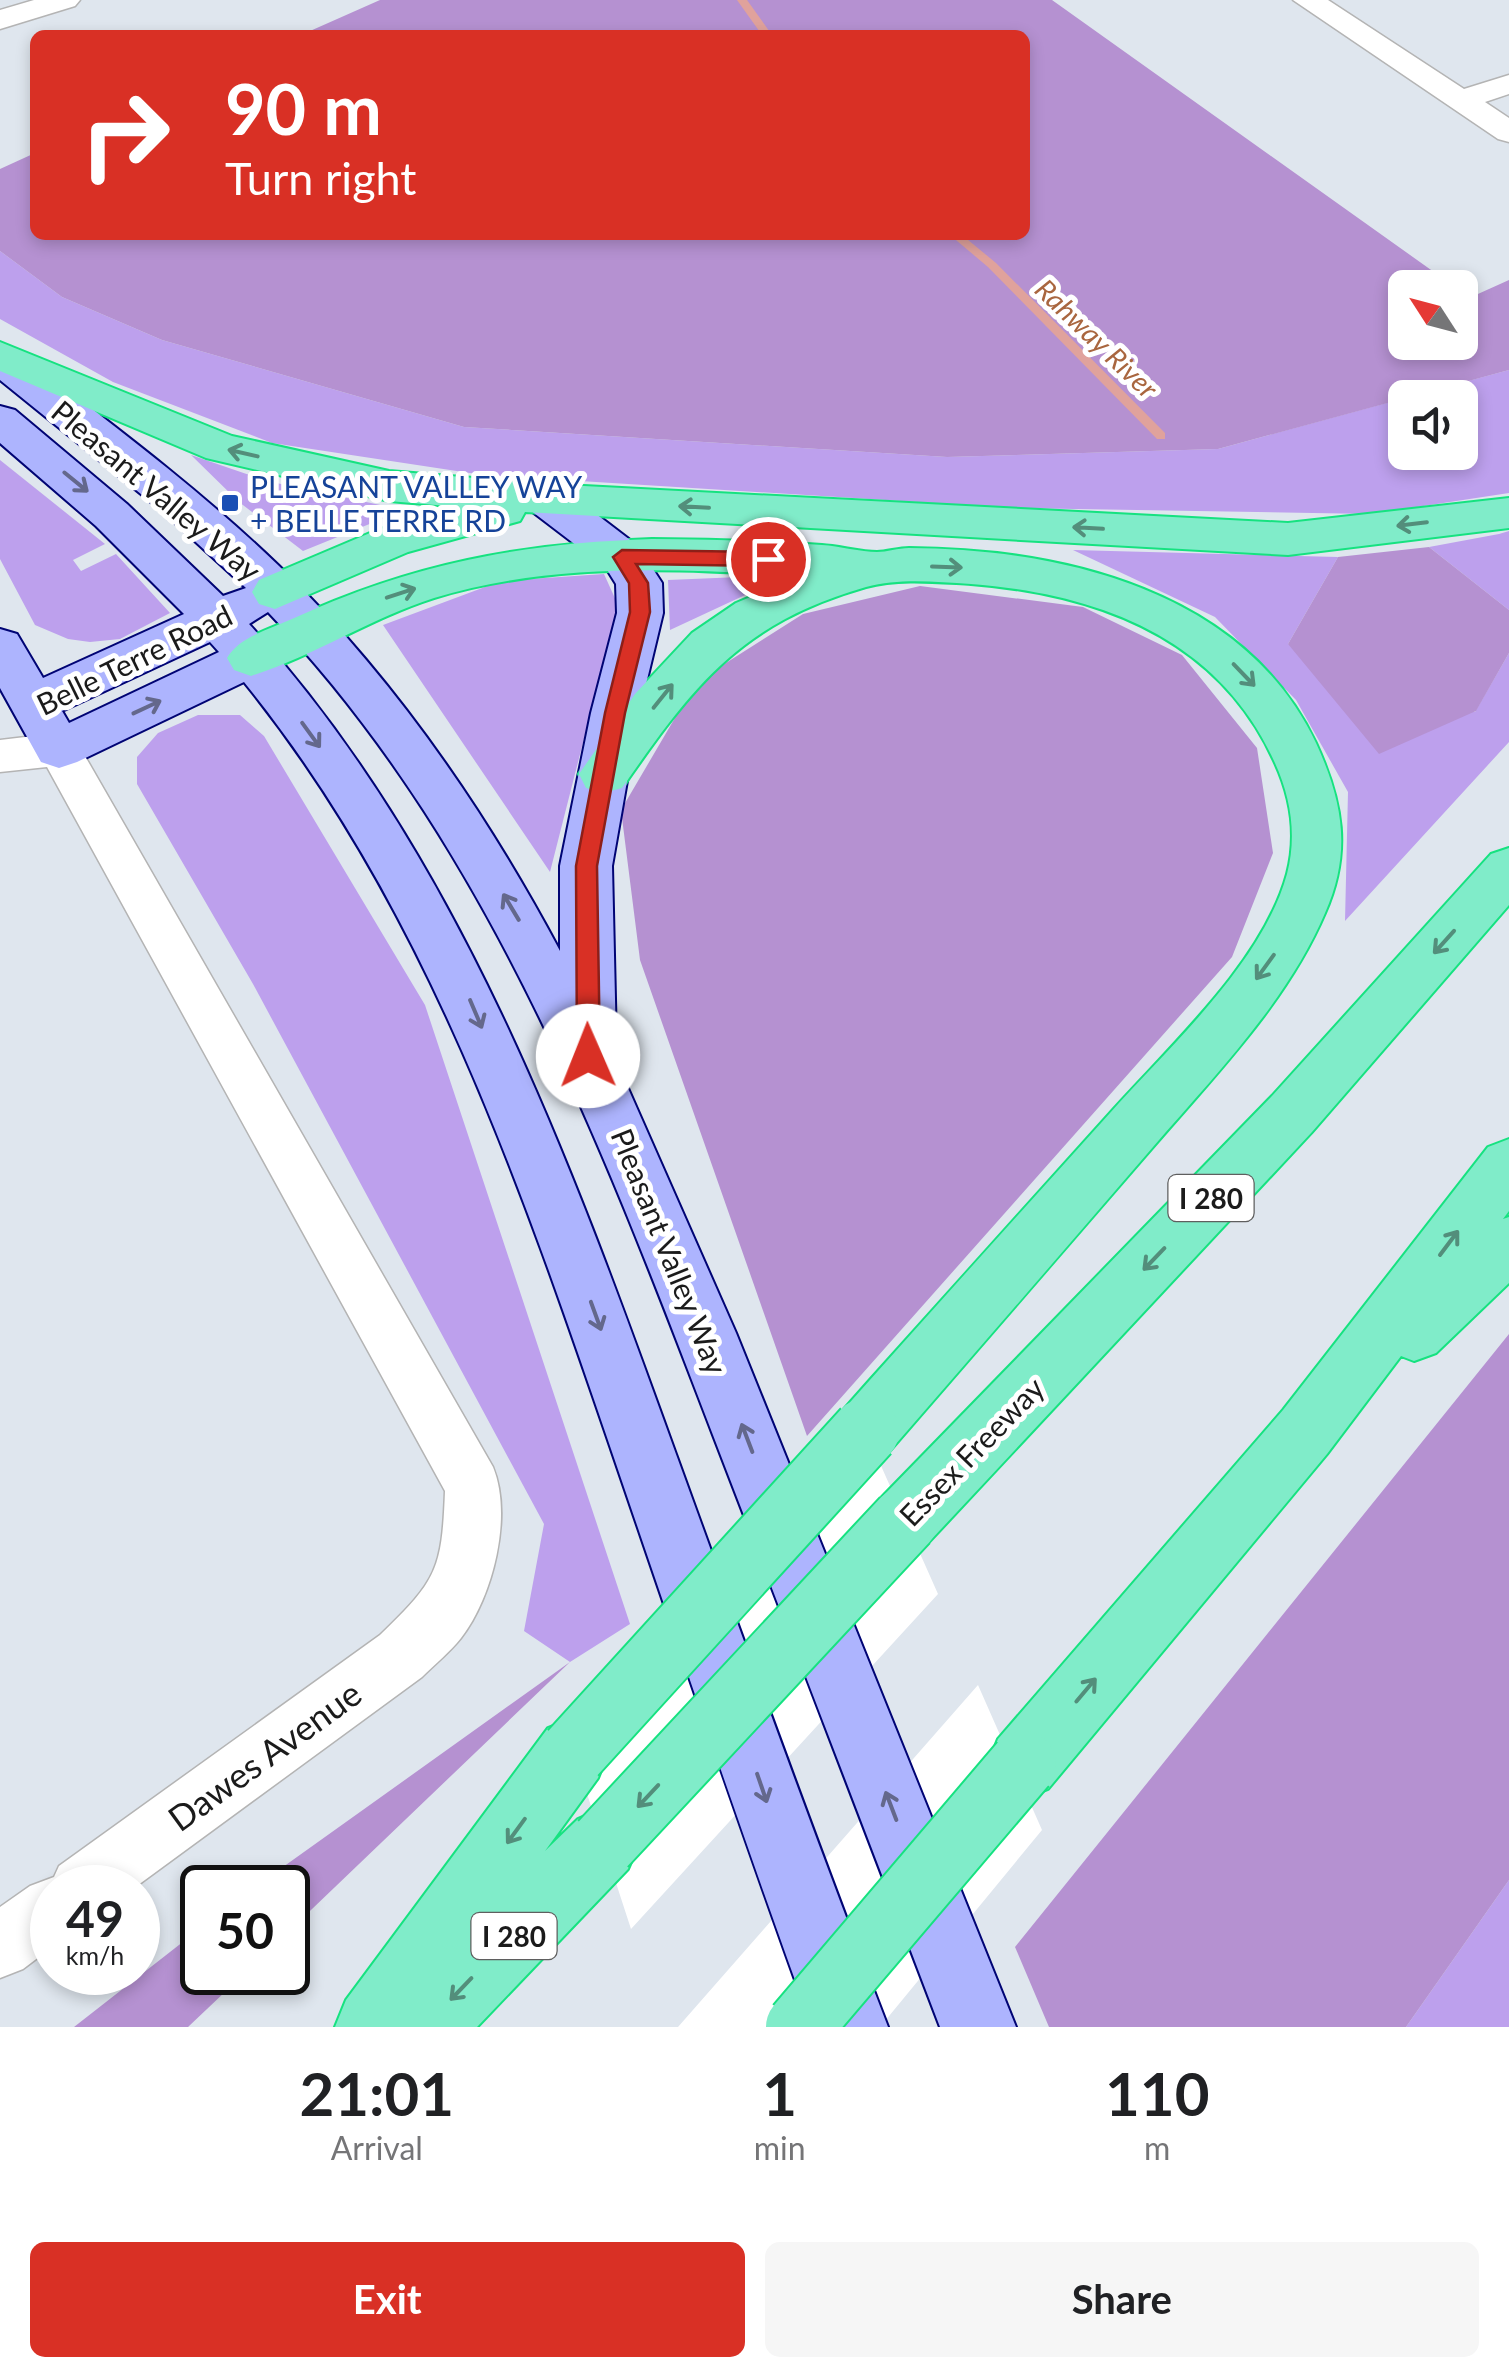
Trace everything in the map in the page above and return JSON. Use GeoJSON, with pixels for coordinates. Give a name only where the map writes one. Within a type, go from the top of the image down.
{"type":"FeatureCollection","features":[{"type":"Feature","properties":{"kind":"highway"},"geometry":{"type":"LineString","coordinates":[[0,357],[221,448],[389,486],[546,500],[1288,539],[1509,513]]}},
{"type":"Feature","properties":{"kind":"highway"},"geometry":{"type":"LineString","coordinates":[[275,592],[394,540],[546,500]]}},
{"type":"Feature","properties":{"kind":"highway"},"geometry":{"type":"LineString","coordinates":[[233,638],[312,630],[368,604],[447,578],[526,564],[622,557],[1006,569],[1077,582],[1170,618],[1246,675],[1277,714],[1297,750],[1313,799],[1318,848],[1286,938],[1239,1004],[866,1432],[573,1753],[372,2027]]}},
{"type":"Feature","properties":{"kind":"highway"},"geometry":{"type":"LineString","coordinates":[[604,774],[680,674],[748,617],[798,595],[890,566]]}},
{"type":"Feature","properties":{"kind":"highway","name":"Essex Freeway"},"geometry":{"type":"LineString","coordinates":[[424,2027],[603,1844],[1292,1114],[1509,869]]}},
{"type":"Feature","properties":{"kind":"highway"},"geometry":{"type":"LineString","coordinates":[[798,2027],[1306,1432],[1509,1165]]}},
{"type":"Feature","properties":{"kind":"highway"},"geometry":{"type":"LineString","coordinates":[[1306,1432],[1509,1244]]}},
{"type":"Feature","properties":{"kind":"main road","name":"Pleasant Valley Way"},"geometry":{"type":"LineString","coordinates":[[0,357],[242,557],[312,630],[445,799],[516,915],[588,1056],[675,1257],[978,2027]]}},
{"type":"Feature","properties":{"kind":"main road","name":"Pleasant Valley Way"},"geometry":{"type":"LineString","coordinates":[[0,420],[111,510],[187,584],[233,638],[326,756],[398,865],[470,999],[558,1212],[783,1850],[850,2027]]}},
{"type":"Feature","properties":{"kind":"main road"},"geometry":{"type":"LineString","coordinates":[[546,500],[622,557],[638,583],[640,612],[586,866],[588,1056]]}},
{"type":"Feature","properties":{"kind":"main road","name":"Belle Terre Road"},"geometry":{"type":"LineString","coordinates":[[59,748],[233,638],[275,592]]}},
{"type":"Feature","properties":{"kind":"main road","name":"Belle Terre Road"},"geometry":{"type":"LineString","coordinates":[[33,703],[233,638]]}},
{"type":"Feature","properties":{"kind":"main road"},"geometry":{"type":"LineString","coordinates":[[0,646],[59,748]]}},
{"type":"Feature","properties":{"kind":"street"},"geometry":{"type":"LineString","coordinates":[[0,20],[65,0]]}},
{"type":"Feature","properties":{"kind":"street"},"geometry":{"type":"LineString","coordinates":[[1308,0],[1509,132]]}},
{"type":"Feature","properties":{"kind":"street"},"geometry":{"type":"LineString","coordinates":[[1461,100],[1509,84]]}},
{"type":"Feature","properties":{"kind":"street","name":"Belle Terre Road"},"geometry":{"type":"LineString","coordinates":[[0,737],[33,703]]}},
{"type":"Feature","properties":{"kind":"street","name":"Belle Terre Road"},"geometry":{"type":"LineString","coordinates":[[0,756],[59,748]]}},
{"type":"Feature","properties":{"kind":"street","name":"Dawes Avenue"},"geometry":{"type":"LineString","coordinates":[[59,748],[473,1487],[471,1555],[442,1616],[401,1656],[113,1865]]}},
{"type":"Feature","properties":{"kind":"street"},"geometry":{"type":"LineString","coordinates":[[0,1946],[30,1924]]}},
{"type":"Feature","properties":{"kind":"shaded area"},"geometry":{"type":"Polygon","coordinates":[[[380,0],[1052,0],[1431,270],[1388,270],[1388,360],[1478,360],[1478,294],[1509,280],[1509,370],[1472,380],[1388,380],[1388,403],[1218,449],[947,457],[464,427],[162,340],[62,297],[0,251],[0,169],[30,155],[30,240],[1030,240],[1030,30],[312,30],[380,0]]]}},
{"type":"Feature","properties":{"kind":"shaded area"},"geometry":{"type":"Polygon","coordinates":[[[0,251],[62,297],[162,340],[464,427],[947,457],[1218,449],[1388,403],[1388,470],[1478,470],[1478,380],[1472,380],[1509,370],[1509,493],[1371,514],[1013,508],[483,475],[272,443],[113,382],[0,319],[0,251]]]}},
{"type":"Feature","properties":{"kind":"shaded area"},"geometry":{"type":"Polygon","coordinates":[[[191,455],[267,481],[404,510],[303,551],[239,502],[191,455]]]}},
{"type":"Feature","properties":{"kind":"shaded area"},"geometry":{"type":"Polygon","coordinates":[[[0,460],[105,544],[73,560],[81,571],[116,554],[170,613],[120,639],[90,642],[68,639],[35,625],[0,559],[0,460]]]}},
{"type":"Feature","properties":{"kind":"shaded area"},"geometry":{"type":"Polygon","coordinates":[[[1509,531],[1509,610],[1429,547],[1499,534],[1509,531]]]}},
{"type":"Feature","properties":{"kind":"shaded area"},"geometry":{"type":"Polygon","coordinates":[[[1429,547],[1509,610],[1509,653],[1476,711],[1379,754],[1288,644],[1338,557],[1429,547]]]}},
{"type":"Feature","properties":{"kind":"shaded area"},"geometry":{"type":"Polygon","coordinates":[[[1073,550],[1338,557],[1288,644],[1475,712],[1509,653],[1509,742],[1345,921],[1348,792],[1296,700],[1215,617],[1073,550]]]}},
{"type":"Feature","properties":{"kind":"shaded area"},"geometry":{"type":"Polygon","coordinates":[[[604,574],[618,605],[550,872],[383,625],[501,581],[604,574]]]}},
{"type":"Feature","properties":{"kind":"shaded area"},"geometry":{"type":"Polygon","coordinates":[[[788,575],[670,630],[668,580],[788,575]]]}},
{"type":"Feature","properties":{"kind":"shaded area"},"geometry":{"type":"Polygon","coordinates":[[[920,586],[1083,607],[1182,655],[1257,748],[1273,853],[1232,957],[807,1436],[640,960],[621,810],[696,682],[803,614],[920,586]]]}},
{"type":"Feature","properties":{"kind":"shaded area"},"geometry":{"type":"Polygon","coordinates":[[[198,715],[240,715],[264,736],[425,1005],[630,1624],[570,1662],[524,1631],[544,1524],[253,984],[137,784],[137,757],[158,733],[198,715]]]}},
{"type":"Feature","properties":{"kind":"shaded area"},"geometry":{"type":"Polygon","coordinates":[[[1509,1334],[1509,1880],[1406,2027],[1049,2027],[1015,1947],[1509,1334]]]}},
{"type":"Feature","properties":{"kind":"shaded area"},"geometry":{"type":"Polygon","coordinates":[[[570,1662],[310,1911],[310,1865],[286,1865],[570,1662]]]}},
{"type":"Feature","properties":{"kind":"shaded area"},"geometry":{"type":"Polygon","coordinates":[[[1509,1880],[1509,2027],[1406,2027],[1509,1880]]]}},
{"type":"Feature","properties":{"kind":"shaded area"},"geometry":{"type":"Polygon","coordinates":[[[180,1944],[180,1995],[222,1995],[188,2027],[74,2027],[115,1995],[160,1995],[160,1960],[180,1944]]]}},
{"type":"Feature","properties":{"kind":"pier"},"geometry":{"type":"Polygon","coordinates":[[[854,1405],[938,1594],[631,1929],[563,1720],[854,1405]]]}},
{"type":"Feature","properties":{"kind":"pier"},"geometry":{"type":"Polygon","coordinates":[[[978,1685],[1042,1830],[880,2027],[678,2027],[978,1685]]]}},
{"type":"Feature","properties":{"kind":"waterway","name":"Rahway River"},"geometry":{"type":"LineString","coordinates":[[742,0],[763,30]]}},
{"type":"Feature","properties":{"kind":"waterway","name":"Rahway River"},"geometry":{"type":"LineString","coordinates":[[961,240],[992,265],[1161,436]]}},
{"type":"Feature","properties":{"kind":"place","name":"PLEASANT VALLEY WAY + BELLE TERRE RD"},"geometry":{"type":"Point","coordinates":[230,503]}},
{"type":"Feature","properties":{"kind":"route"},"geometry":{"type":"LineString","coordinates":[[588,1056],[586,866],[615,713],[640,612],[638,583],[622,557],[768,559]]}}]}
